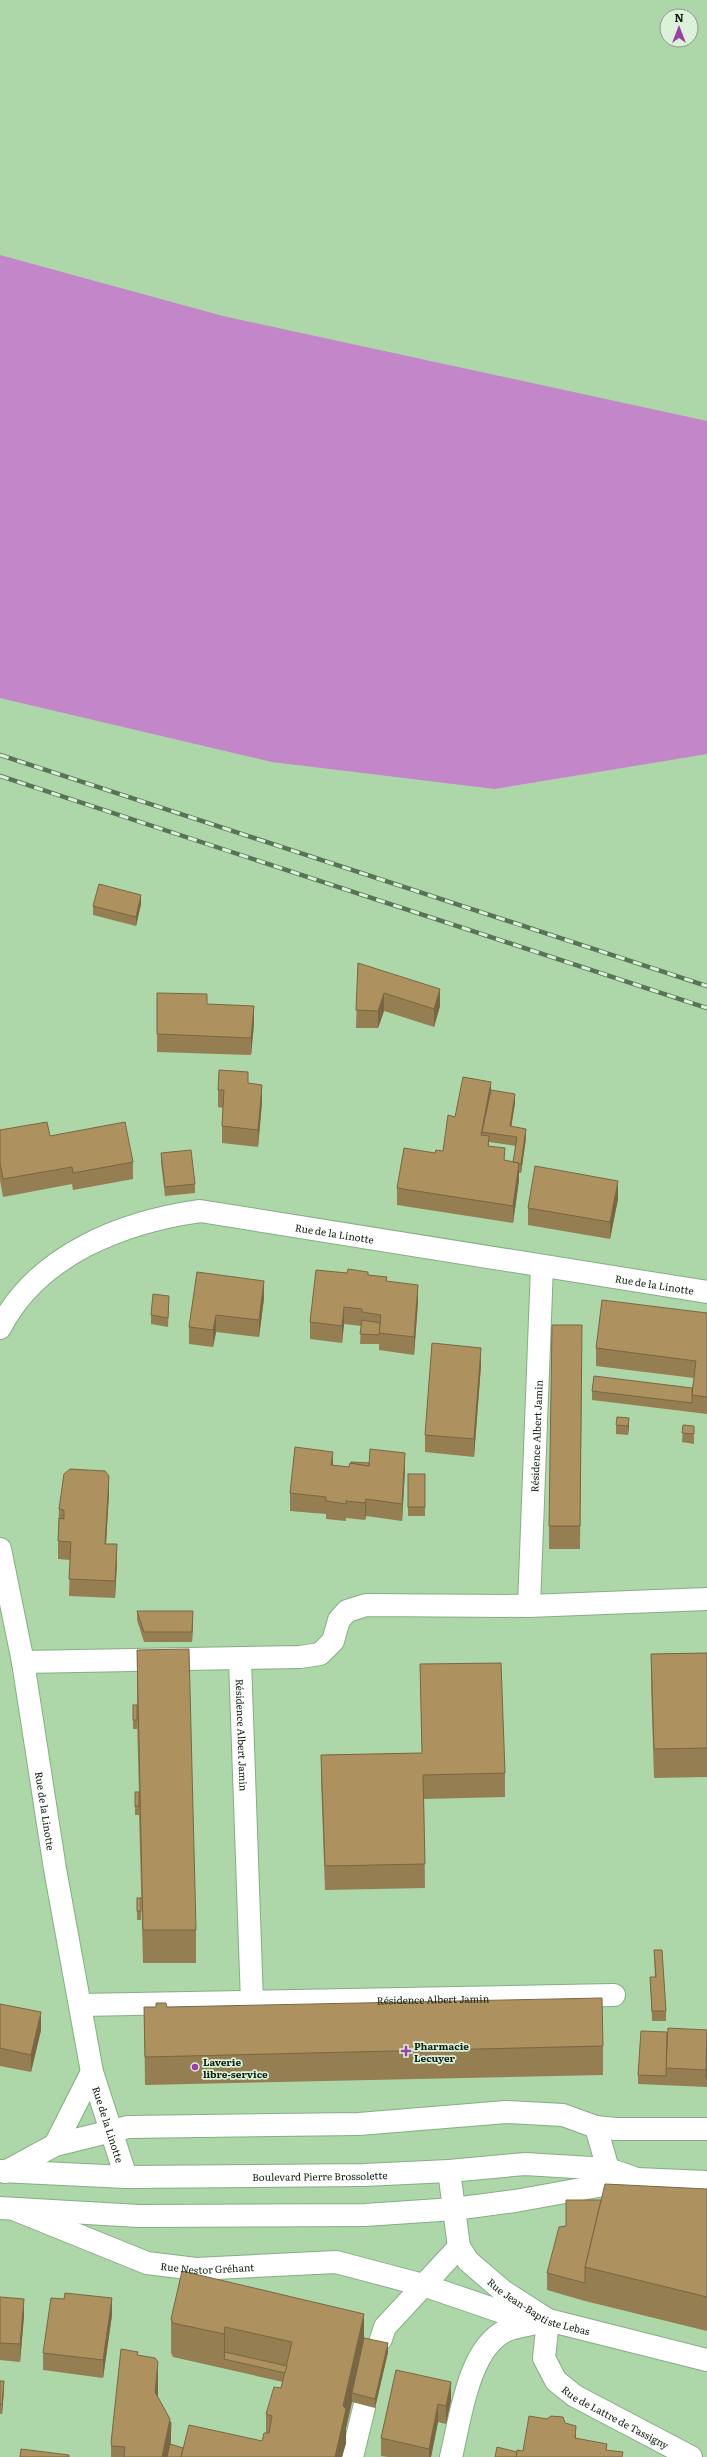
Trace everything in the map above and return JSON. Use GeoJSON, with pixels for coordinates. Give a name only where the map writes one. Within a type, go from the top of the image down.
{"type":"FeatureCollection","features":[{"type":"Feature","properties":{"kind":"street","name":"Rue de la Linotte"},"geometry":{"type":"LineString","coordinates":[[0,1328],[22,1297],[48,1270],[81,1248],[117,1230],[155,1219],[200,1211],[707,1292]]}},
{"type":"Feature","properties":{"kind":"street","name":"Résidence Albert Jamin"},"geometry":{"type":"LineString","coordinates":[[529,1606],[542,1266]]}},
{"type":"Feature","properties":{"kind":"street","name":"Rue de la Linotte"},"geometry":{"type":"LineString","coordinates":[[0,1549],[23,1662],[33,1735],[92,2072],[126,2177]]}},
{"type":"Feature","properties":{"kind":"street"},"geometry":{"type":"LineString","coordinates":[[23,1662],[300,1658],[320,1654],[333,1641],[339,1620],[347,1611],[366,1605],[529,1606],[707,1599]]}},
{"type":"Feature","properties":{"kind":"street","name":"Résidence Albert Jamin"},"geometry":{"type":"LineString","coordinates":[[240,1660],[252,2002]]}},
{"type":"Feature","properties":{"kind":"street","name":"Résidence Albert Jamin"},"geometry":{"type":"LineString","coordinates":[[80,2005],[614,1995]]}},
{"type":"Feature","properties":{"kind":"street","name":"Rue de la Linotte"},"geometry":{"type":"LineString","coordinates":[[55,2145],[92,2072]]}},
{"type":"Feature","properties":{"kind":"street"},"geometry":{"type":"LineString","coordinates":[[3,2171],[55,2145],[111,2130],[135,2127],[359,2124],[506,2112],[563,2115],[596,2128],[707,2129]]}},
{"type":"Feature","properties":{"kind":"street"},"geometry":{"type":"LineString","coordinates":[[596,2128],[608,2169]]}},
{"type":"Feature","properties":{"kind":"street","name":"Boulevard Pierre Brossolette"},"geometry":{"type":"LineString","coordinates":[[3,2171],[126,2177],[364,2175],[449,2171],[525,2164],[608,2169],[637,2179]]}},
{"type":"Feature","properties":{"kind":"street","name":"Rue Jean-Baptiste Lebas"},"geometry":{"type":"LineString","coordinates":[[449,2171],[459,2247],[468,2261],[503,2291],[548,2320],[707,2360]]}},
{"type":"Feature","properties":{"kind":"street","name":"Boulevard Pierre Brossolette"},"geometry":{"type":"LineString","coordinates":[[7,2208],[171,2216],[365,2215],[454,2209],[537,2197],[637,2179],[707,2182]]}},
{"type":"Feature","properties":{"kind":"street","name":"Rue Nestor Gréhant"},"geometry":{"type":"LineString","coordinates":[[7,2208],[147,2263],[196,2269],[336,2262],[424,2285],[505,2313],[548,2320]]}},
{"type":"Feature","properties":{"kind":"street"},"geometry":{"type":"LineString","coordinates":[[381,2339],[385,2327],[459,2247]]}},
{"type":"Feature","properties":{"kind":"street"},"geometry":{"type":"LineString","coordinates":[[451,2457],[471,2377],[487,2346],[505,2331],[548,2320]]}},
{"type":"Feature","properties":{"kind":"street","name":"Rue de Lattre de Tassigny"},"geometry":{"type":"LineString","coordinates":[[548,2320],[544,2358],[556,2381],[575,2396],[691,2457]]}},
{"type":"Feature","properties":{"kind":"street"},"geometry":{"type":"LineString","coordinates":[[352,2457],[364,2408]]}},
{"type":"Feature","properties":{"kind":"shaded area"},"geometry":{"type":"Polygon","coordinates":[[[0,255],[223,316],[707,421],[707,754],[495,789],[272,762],[0,698],[0,255]]]}},
{"type":"Feature","properties":{"kind":"building"},"geometry":{"type":"Polygon","coordinates":[[[99,884],[141,895],[136,917],[93,906],[99,884]]]}},
{"type":"Feature","properties":{"kind":"building"},"geometry":{"type":"Polygon","coordinates":[[[358,963],[440,989],[434,1009],[384,993],[378,1011],[356,1010],[358,963]]]}},
{"type":"Feature","properties":{"kind":"building"},"geometry":{"type":"Polygon","coordinates":[[[157,993],[207,994],[207,1004],[254,1006],[251,1038],[157,1034],[157,993]]]}},
{"type":"Feature","properties":{"kind":"building"},"geometry":{"type":"Polygon","coordinates":[[[219,1070],[248,1072],[248,1083],[262,1085],[258,1130],[222,1126],[224,1090],[218,1090],[219,1070]]]}},
{"type":"Feature","properties":{"kind":"building"},"geometry":{"type":"Polygon","coordinates":[[[463,1077],[491,1082],[481,1135],[489,1136],[488,1146],[505,1148],[504,1160],[519,1163],[513,1206],[397,1188],[404,1148],[435,1153],[436,1150],[443,1151],[448,1115],[455,1117],[463,1077]]]}},
{"type":"Feature","properties":{"kind":"building"},"geometry":{"type":"Polygon","coordinates":[[[491,1090],[515,1094],[510,1126],[526,1129],[521,1164],[513,1162],[517,1137],[482,1132],[491,1090]]]}},
{"type":"Feature","properties":{"kind":"building"},"geometry":{"type":"Polygon","coordinates":[[[47,1122],[50,1136],[125,1122],[133,1162],[73,1173],[72,1167],[3,1179],[0,1163],[0,1130],[47,1122]]]}},
{"type":"Feature","properties":{"kind":"building"},"geometry":{"type":"Polygon","coordinates":[[[191,1150],[195,1184],[165,1187],[161,1153],[191,1150]]]}},
{"type":"Feature","properties":{"kind":"building"},"geometry":{"type":"Polygon","coordinates":[[[535,1166],[618,1181],[610,1222],[528,1208],[535,1166]]]}},
{"type":"Feature","properties":{"kind":"building"},"geometry":{"type":"Polygon","coordinates":[[[348,1269],[368,1272],[368,1275],[387,1277],[386,1281],[418,1285],[414,1337],[379,1333],[381,1315],[362,1312],[362,1309],[344,1307],[342,1326],[310,1322],[316,1270],[347,1273],[348,1269]]]}},
{"type":"Feature","properties":{"kind":"building"},"geometry":{"type":"Polygon","coordinates":[[[197,1272],[264,1281],[259,1320],[216,1315],[213,1330],[189,1327],[197,1272]]]}},
{"type":"Feature","properties":{"kind":"building"},"geometry":{"type":"Polygon","coordinates":[[[153,1294],[169,1296],[168,1318],[151,1315],[153,1294]]]}},
{"type":"Feature","properties":{"kind":"building"},"geometry":{"type":"Polygon","coordinates":[[[602,1300],[707,1313],[707,1397],[692,1395],[696,1361],[596,1348],[602,1300]]]}},
{"type":"Feature","properties":{"kind":"building"},"geometry":{"type":"Polygon","coordinates":[[[362,1320],[380,1323],[379,1335],[360,1334],[362,1320]]]}},
{"type":"Feature","properties":{"kind":"building"},"geometry":{"type":"Polygon","coordinates":[[[552,1325],[582,1325],[580,1526],[549,1526],[552,1325]]]}},
{"type":"Feature","properties":{"kind":"building"},"geometry":{"type":"Polygon","coordinates":[[[432,1343],[481,1348],[474,1439],[425,1435],[432,1343]]]}},
{"type":"Feature","properties":{"kind":"building"},"geometry":{"type":"Polygon","coordinates":[[[594,1376],[692,1388],[692,1403],[592,1391],[594,1376]]]}},
{"type":"Feature","properties":{"kind":"building"},"geometry":{"type":"Polygon","coordinates":[[[617,1417],[629,1418],[628,1426],[616,1425],[617,1417]]]}},
{"type":"Feature","properties":{"kind":"building"},"geometry":{"type":"Polygon","coordinates":[[[683,1425],[694,1426],[694,1434],[682,1433],[683,1425]]]}},
{"type":"Feature","properties":{"kind":"building"},"geometry":{"type":"Polygon","coordinates":[[[295,1447],[333,1452],[331,1465],[349,1467],[350,1463],[369,1466],[370,1449],[405,1453],[402,1504],[366,1499],[365,1503],[346,1501],[346,1504],[326,1501],[326,1497],[290,1493],[295,1447]]]}},
{"type":"Feature","properties":{"kind":"building"},"geometry":{"type":"Polygon","coordinates":[[[351,1463],[369,1463],[369,1466],[351,1463]]]}},
{"type":"Feature","properties":{"kind":"building"},"geometry":{"type":"Polygon","coordinates":[[[70,1469],[105,1471],[109,1476],[105,1544],[117,1544],[115,1581],[69,1579],[71,1542],[58,1541],[59,1518],[64,1519],[64,1510],[59,1509],[64,1474],[70,1469]]]}},
{"type":"Feature","properties":{"kind":"building"},"geometry":{"type":"Polygon","coordinates":[[[408,1474],[425,1474],[425,1507],[408,1507],[408,1474]]]}},
{"type":"Feature","properties":{"kind":"building"},"geometry":{"type":"Polygon","coordinates":[[[137,1611],[193,1611],[192,1632],[144,1632],[137,1611]]]}},
{"type":"Feature","properties":{"kind":"building"},"geometry":{"type":"Polygon","coordinates":[[[189,1649],[196,1930],[143,1930],[137,1650],[189,1649]]]}},
{"type":"Feature","properties":{"kind":"building"},"geometry":{"type":"Polygon","coordinates":[[[707,1653],[707,1748],[654,1749],[651,1654],[707,1653]]]}},
{"type":"Feature","properties":{"kind":"building"},"geometry":{"type":"Polygon","coordinates":[[[501,1663],[505,1773],[423,1775],[425,1864],[325,1866],[321,1755],[422,1753],[420,1664],[501,1663]]]}},
{"type":"Feature","properties":{"kind":"building"},"geometry":{"type":"Polygon","coordinates":[[[133,1705],[137,1705],[137,1720],[133,1720],[133,1705]]]}},
{"type":"Feature","properties":{"kind":"building"},"geometry":{"type":"Polygon","coordinates":[[[135,1792],[139,1792],[139,1806],[135,1806],[135,1792]]]}},
{"type":"Feature","properties":{"kind":"building"},"geometry":{"type":"Polygon","coordinates":[[[137,1898],[141,1898],[141,1911],[137,1911],[137,1898]]]}},
{"type":"Feature","properties":{"kind":"building"},"geometry":{"type":"Polygon","coordinates":[[[654,1950],[662,1950],[666,2011],[652,2011],[650,1977],[656,1977],[654,1950]]]}},
{"type":"Feature","properties":{"kind":"building"},"geometry":{"type":"Polygon","coordinates":[[[602,1998],[603,2046],[145,2057],[144,2007],[156,2007],[156,2003],[166,2003],[167,2007],[602,1998]]]}},
{"type":"Feature","properties":{"kind":"building"},"geometry":{"type":"Polygon","coordinates":[[[0,2004],[41,2012],[31,2055],[0,2048],[0,2004]]]}},
{"type":"Feature","properties":{"kind":"building"},"geometry":{"type":"Polygon","coordinates":[[[668,2028],[707,2030],[706,2070],[666,2068],[668,2028]]]}},
{"type":"Feature","properties":{"kind":"building"},"geometry":{"type":"Polygon","coordinates":[[[641,2031],[667,2032],[666,2076],[638,2075],[641,2031]]]}},
{"type":"Feature","properties":{"kind":"building"},"geometry":{"type":"Polygon","coordinates":[[[707,2049],[707,2078],[706,2078],[707,2049]]]}},
{"type":"Feature","properties":{"kind":"building"},"geometry":{"type":"Polygon","coordinates":[[[605,2184],[707,2189],[707,2297],[585,2267],[605,2184]]]}},
{"type":"Feature","properties":{"kind":"building"},"geometry":{"type":"Polygon","coordinates":[[[566,2200],[601,2200],[585,2267],[585,2283],[547,2273],[559,2227],[566,2226],[566,2200]]]}},
{"type":"Feature","properties":{"kind":"building"},"geometry":{"type":"Polygon","coordinates":[[[182,2271],[364,2314],[343,2406],[346,2409],[335,2457],[181,2457],[189,2425],[262,2441],[264,2433],[269,2433],[272,2416],[266,2414],[274,2387],[281,2388],[292,2342],[225,2327],[224,2334],[173,2323],[171,2319],[182,2271]]]}},
{"type":"Feature","properties":{"kind":"building"},"geometry":{"type":"Polygon","coordinates":[[[65,2293],[112,2298],[103,2360],[43,2353],[51,2298],[64,2299],[65,2293]]]}},
{"type":"Feature","properties":{"kind":"building"},"geometry":{"type":"Polygon","coordinates":[[[0,2297],[24,2299],[20,2344],[0,2343],[0,2297]]]}},
{"type":"Feature","properties":{"kind":"building"},"geometry":{"type":"Polygon","coordinates":[[[364,2338],[388,2343],[375,2399],[352,2393],[364,2338]]]}},
{"type":"Feature","properties":{"kind":"building"},"geometry":{"type":"Polygon","coordinates":[[[121,2349],[138,2352],[137,2355],[155,2358],[158,2362],[155,2392],[170,2419],[162,2457],[124,2457],[125,2447],[112,2446],[111,2443],[121,2349]]]}},
{"type":"Feature","properties":{"kind":"building"},"geometry":{"type":"Polygon","coordinates":[[[225,2352],[287,2366],[285,2373],[224,2359],[225,2352]]]}},
{"type":"Feature","properties":{"kind":"building"},"geometry":{"type":"Polygon","coordinates":[[[396,2370],[451,2382],[446,2406],[438,2404],[429,2449],[381,2438],[396,2370]]]}},
{"type":"Feature","properties":{"kind":"building"},"geometry":{"type":"Polygon","coordinates":[[[0,2381],[4,2381],[2,2405],[0,2404],[0,2381]]]}},
{"type":"Feature","properties":{"kind":"building"},"geometry":{"type":"Polygon","coordinates":[[[529,2416],[547,2419],[551,2416],[563,2417],[565,2423],[576,2426],[575,2438],[607,2444],[606,2450],[623,2452],[622,2457],[516,2457],[517,2450],[523,2451],[529,2416]]]}},
{"type":"Feature","properties":{"kind":"building"},"geometry":{"type":"Polygon","coordinates":[[[170,2422],[171,2422],[170,2444],[170,2422]]]}},
{"type":"Feature","properties":{"kind":"building"},"geometry":{"type":"Polygon","coordinates":[[[170,2444],[183,2448],[181,2457],[167,2457],[170,2444]]]}},
{"type":"Feature","properties":{"kind":"building"},"geometry":{"type":"Polygon","coordinates":[[[497,2447],[517,2452],[516,2457],[495,2457],[497,2447]]]}},
{"type":"Feature","properties":{"kind":"building"},"geometry":{"type":"Polygon","coordinates":[[[21,2449],[69,2455],[69,2457],[20,2457],[21,2449]]]}},
{"type":"Feature","properties":{"kind":"railway"},"geometry":{"type":"LineString","coordinates":[[0,755],[707,986]]}},
{"type":"Feature","properties":{"kind":"railway"},"geometry":{"type":"LineString","coordinates":[[0,776],[707,1008]]}},
{"type":"Feature","properties":{"kind":"place","name":"Pharmacie Lecuyer"},"geometry":{"type":"Point","coordinates":[406,2051]}},
{"type":"Feature","properties":{"kind":"place","name":"Laverie libre-service"},"geometry":{"type":"Point","coordinates":[195,2067]}}]}
